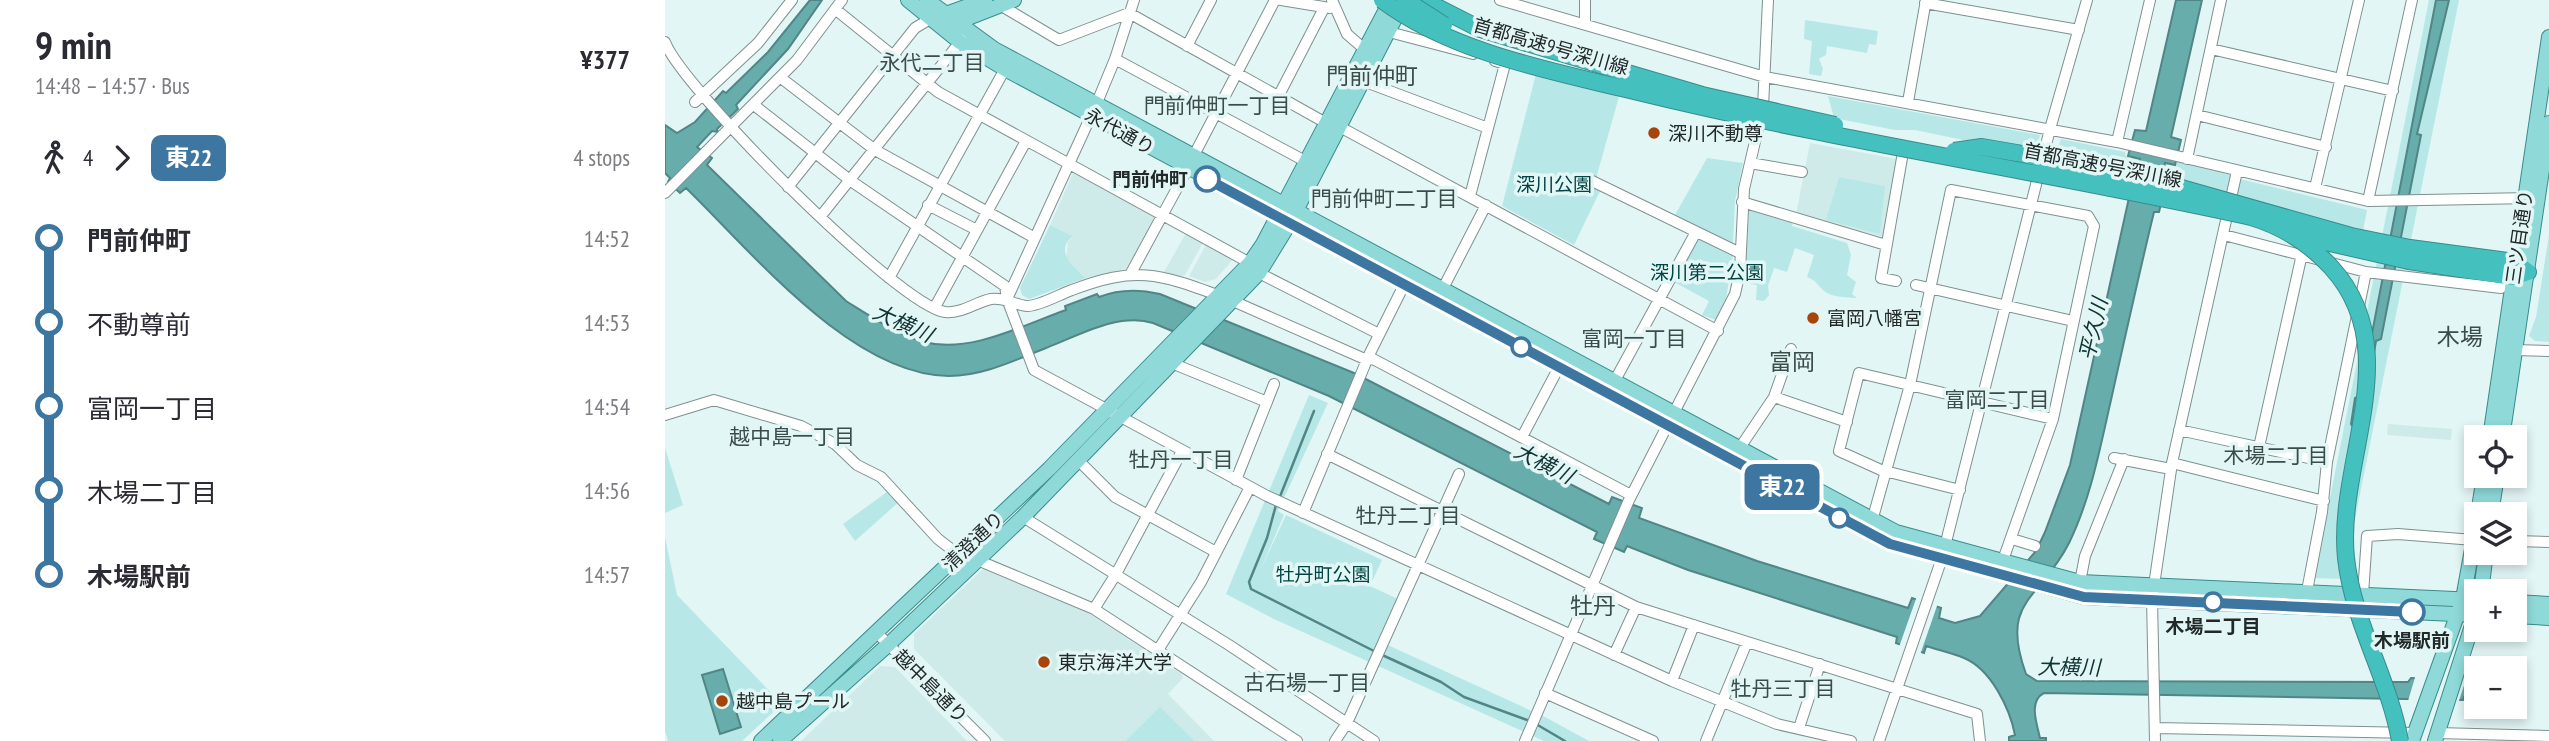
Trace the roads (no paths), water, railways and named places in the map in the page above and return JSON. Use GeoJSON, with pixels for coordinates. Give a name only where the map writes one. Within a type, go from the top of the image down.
{"type":"FeatureCollection","features":[{"type":"Feature","properties":{"kind":"highway","name":"首都高速9号深川線"},"geometry":{"type":"LineString","coordinates":[[1382,0],[1416,22],[1468,45],[1565,74],[1818,132],[2251,217],[2286,232],[2324,259],[2349,292],[2366,336],[2367,383],[2348,497],[2346,555],[2357,612],[2390,702],[2407,739]]}},
{"type":"Feature","properties":{"kind":"highway"},"geometry":{"type":"LineString","coordinates":[[1405,0],[1436,21],[1474,37],[1570,65],[1590,69],[1607,67]]}},
{"type":"Feature","properties":{"kind":"highway","name":"首都高速9号深川線"},"geometry":{"type":"LineString","coordinates":[[1423,0],[1480,29],[1702,95],[2250,214],[2272,222],[2304,241],[2336,271],[2363,322],[2369,369],[2347,509],[2347,567],[2358,613],[2407,739]]}},
{"type":"Feature","properties":{"kind":"highway"},"geometry":{"type":"LineString","coordinates":[[1818,132],[1842,142],[2409,255],[2519,270]]}},
{"type":"Feature","properties":{"kind":"highway"},"geometry":{"type":"LineString","coordinates":[[1954,151],[1982,147],[2181,188],[2371,241],[2409,255]]}},
{"type":"Feature","properties":{"kind":"main road","name":"永代通り"},"geometry":{"type":"LineString","coordinates":[[908,0],[943,21],[1005,69],[1094,110]]}},
{"type":"Feature","properties":{"kind":"main road","name":"永代通り"},"geometry":{"type":"LineString","coordinates":[[927,0],[943,21]]}},
{"type":"Feature","properties":{"kind":"main road"},"geometry":{"type":"LineString","coordinates":[[1213,312],[1255,268],[1286,214],[1369,54],[1391,0]]}},
{"type":"Feature","properties":{"kind":"main road"},"geometry":{"type":"LineString","coordinates":[[1286,214],[1305,161],[1363,81],[1369,54],[1389,32],[1405,0]]}},
{"type":"Feature","properties":{"kind":"main road"},"geometry":{"type":"LineString","coordinates":[[943,21],[996,4]]}},
{"type":"Feature","properties":{"kind":"main road"},"geometry":{"type":"LineString","coordinates":[[981,41],[980,21],[996,4]]}},
{"type":"Feature","properties":{"kind":"main road","name":"永代通り"},"geometry":{"type":"LineString","coordinates":[[964,37],[981,41],[1094,110],[1439,296],[1613,382],[1672,420],[1878,538],[1943,552],[2003,560],[2080,582],[2154,592],[2464,614]]}},
{"type":"Feature","properties":{"kind":"main road","name":"三ツ目通り"},"geometry":{"type":"LineString","coordinates":[[2492,425],[2531,198],[2549,37]]}},
{"type":"Feature","properties":{"kind":"main road","name":"三ツ目通り"},"geometry":{"type":"LineString","coordinates":[[2531,198],[2549,123]]}},
{"type":"Feature","properties":{"kind":"main road","name":"永代通り"},"geometry":{"type":"LineString","coordinates":[[1286,214],[1404,285],[1439,296],[1559,367],[1739,449],[1872,521],[2011,578],[2084,597],[2154,592],[2307,591],[2464,600]]}},
{"type":"Feature","properties":{"kind":"main road","name":"三ツ目通り"},"geometry":{"type":"LineString","coordinates":[[2504,425],[2514,350],[2519,270]]}},
{"type":"Feature","properties":{"kind":"main road","name":"清澄通り"},"geometry":{"type":"LineString","coordinates":[[761,741],[961,554],[1180,336],[1213,312]]}},
{"type":"Feature","properties":{"kind":"main road","name":"清澄通り"},"geometry":{"type":"LineString","coordinates":[[780,741],[981,561],[1193,344],[1213,312]]}},
{"type":"Feature","properties":{"kind":"main road"},"geometry":{"type":"LineString","coordinates":[[2527,603],[2549,604]]}},
{"type":"Feature","properties":{"kind":"main road"},"geometry":{"type":"LineString","coordinates":[[2407,739],[2422,710],[2457,614],[2464,606]]}},
{"type":"Feature","properties":{"kind":"main road"},"geometry":{"type":"LineString","coordinates":[[2527,617],[2549,618]]}},
{"type":"Feature","properties":{"kind":"main road"},"geometry":{"type":"LineString","coordinates":[[2436,737],[2467,642]]}},
{"type":"Feature","properties":{"kind":"street"},"geometry":{"type":"LineString","coordinates":[[695,102],[706,97],[758,43],[789,4],[776,0]]}},
{"type":"Feature","properties":{"kind":"street"},"geometry":{"type":"LineString","coordinates":[[1007,299],[1094,110],[1115,59],[1134,0]]}},
{"type":"Feature","properties":{"kind":"street"},"geometry":{"type":"LineString","coordinates":[[1187,46],[1212,0]]}},
{"type":"Feature","properties":{"kind":"street"},"geometry":{"type":"LineString","coordinates":[[1131,273],[1275,0]]}},
{"type":"Feature","properties":{"kind":"street"},"geometry":{"type":"LineString","coordinates":[[1281,0],[1330,5]]}},
{"type":"Feature","properties":{"kind":"street"},"geometry":{"type":"LineString","coordinates":[[1500,0],[1539,6],[1585,24],[1765,77],[2129,144],[2368,201],[2531,198]]}},
{"type":"Feature","properties":{"kind":"street"},"geometry":{"type":"LineString","coordinates":[[1585,0],[1585,24]]}},
{"type":"Feature","properties":{"kind":"street"},"geometry":{"type":"LineString","coordinates":[[1526,738],[1630,498],[1735,294],[1742,202],[1762,115],[1769,0]]}},
{"type":"Feature","properties":{"kind":"street"},"geometry":{"type":"LineString","coordinates":[[1879,741],[1943,552],[2050,130],[2087,0]]}},
{"type":"Feature","properties":{"kind":"street"},"geometry":{"type":"LineString","coordinates":[[2117,142],[2150,0]]}},
{"type":"Feature","properties":{"kind":"street"},"geometry":{"type":"LineString","coordinates":[[2182,157],[2197,115],[2221,0]]}},
{"type":"Feature","properties":{"kind":"street"},"geometry":{"type":"LineString","coordinates":[[2315,188],[2359,0]]}},
{"type":"Feature","properties":{"kind":"street"},"geometry":{"type":"LineString","coordinates":[[2368,201],[2412,0]]}},
{"type":"Feature","properties":{"kind":"street"},"geometry":{"type":"LineString","coordinates":[[1907,102],[1925,2],[2079,30]]}},
{"type":"Feature","properties":{"kind":"street"},"geometry":{"type":"LineString","coordinates":[[668,190],[781,78],[838,4],[927,84],[1255,268],[1379,334]]}},
{"type":"Feature","properties":{"kind":"street"},"geometry":{"type":"LineString","coordinates":[[996,4],[1059,40],[1129,13]]}},
{"type":"Feature","properties":{"kind":"street"},"geometry":{"type":"LineString","coordinates":[[1278,97],[1330,5]]}},
{"type":"Feature","properties":{"kind":"street"},"geometry":{"type":"LineString","coordinates":[[1330,5],[1347,34],[1369,54]]}},
{"type":"Feature","properties":{"kind":"street"},"geometry":{"type":"LineString","coordinates":[[1129,13],[1278,97],[1486,205],[1718,331]]}},
{"type":"Feature","properties":{"kind":"street"},"geometry":{"type":"LineString","coordinates":[[789,187],[915,28],[943,21]]}},
{"type":"Feature","properties":{"kind":"street"},"geometry":{"type":"LineString","coordinates":[[1389,32],[1505,64],[1470,197]]}},
{"type":"Feature","properties":{"kind":"street"},"geometry":{"type":"LineString","coordinates":[[820,217],[964,37]]}},
{"type":"Feature","properties":{"kind":"street"},"geometry":{"type":"LineString","coordinates":[[665,42],[706,97],[789,187],[889,278],[935,307],[954,312],[991,299],[1007,299],[1028,306],[1099,279],[1131,273],[1161,275],[1227,298],[1367,360],[1373,359],[1523,437],[1630,498]]}},
{"type":"Feature","properties":{"kind":"street"},"geometry":{"type":"LineString","coordinates":[[2211,49],[2393,91]]}},
{"type":"Feature","properties":{"kind":"street"},"geometry":{"type":"LineString","coordinates":[[1115,59],[1305,161]]}},
{"type":"Feature","properties":{"kind":"street"},"geometry":{"type":"LineString","coordinates":[[889,278],[1005,69]]}},
{"type":"Feature","properties":{"kind":"street"},"geometry":{"type":"LineString","coordinates":[[781,78],[875,150],[1035,238]]}},
{"type":"Feature","properties":{"kind":"street"},"geometry":{"type":"LineString","coordinates":[[1363,81],[1488,128]]}},
{"type":"Feature","properties":{"kind":"street"},"geometry":{"type":"LineString","coordinates":[[754,106],[851,181],[1005,286],[1027,356],[1038,373],[1267,496],[1614,655],[1777,724],[1851,741]]}},
{"type":"Feature","properties":{"kind":"street"},"geometry":{"type":"LineString","coordinates":[[2197,115],[2326,147]]}},
{"type":"Feature","properties":{"kind":"street"},"geometry":{"type":"LineString","coordinates":[[935,307],[1026,141]]}},
{"type":"Feature","properties":{"kind":"street"},"geometry":{"type":"LineString","coordinates":[[1896,281],[1881,278],[1902,158]]}},
{"type":"Feature","properties":{"kind":"street"},"geometry":{"type":"LineString","coordinates":[[1750,163],[1802,172]]}},
{"type":"Feature","properties":{"kind":"street"},"geometry":{"type":"LineString","coordinates":[[2155,741],[2154,592],[2172,466],[2237,171]]}},
{"type":"Feature","properties":{"kind":"street"},"geometry":{"type":"LineString","coordinates":[[1590,180],[1740,253]]}},
{"type":"Feature","properties":{"kind":"street"},"geometry":{"type":"LineString","coordinates":[[1872,521],[1909,385],[1951,190],[2088,216],[2094,226],[2053,419],[2003,560]]}},
{"type":"Feature","properties":{"kind":"street"},"geometry":{"type":"LineString","coordinates":[[1742,202],[1886,245]]}},
{"type":"Feature","properties":{"kind":"street"},"geometry":{"type":"LineString","coordinates":[[928,205],[977,230]]}},
{"type":"Feature","properties":{"kind":"street"},"geometry":{"type":"LineString","coordinates":[[1439,296],[1486,205]]}},
{"type":"Feature","properties":{"kind":"street"},"geometry":{"type":"LineString","coordinates":[[1613,382],[1696,232]]}},
{"type":"Feature","properties":{"kind":"street"},"geometry":{"type":"LineString","coordinates":[[2224,235],[2367,272],[2405,278],[2501,288],[2519,270]]}},
{"type":"Feature","properties":{"kind":"street"},"geometry":{"type":"LineString","coordinates":[[2259,447],[2302,254]]}},
{"type":"Feature","properties":{"kind":"street"},"geometry":{"type":"LineString","coordinates":[[2307,591],[2324,501],[2327,462],[2367,272]]}},
{"type":"Feature","properties":{"kind":"street"},"geometry":{"type":"LineString","coordinates":[[1303,513],[1367,360],[1404,285]]}},
{"type":"Feature","properties":{"kind":"street"},"geometry":{"type":"LineString","coordinates":[[1916,285],[2073,321]]}},
{"type":"Feature","properties":{"kind":"street"},"geometry":{"type":"LineString","coordinates":[[1739,449],[1775,397],[1791,349]]}},
{"type":"Feature","properties":{"kind":"street"},"geometry":{"type":"LineString","coordinates":[[2514,350],[2549,351]]}},
{"type":"Feature","properties":{"kind":"street"},"geometry":{"type":"LineString","coordinates":[[1174,363],[1267,402]]}},
{"type":"Feature","properties":{"kind":"street"},"geometry":{"type":"LineString","coordinates":[[1523,437],[1559,367]]}},
{"type":"Feature","properties":{"kind":"street"},"geometry":{"type":"LineString","coordinates":[[1960,490],[1887,472],[1839,450],[1859,373],[2053,419]]}},
{"type":"Feature","properties":{"kind":"street"},"geometry":{"type":"LineString","coordinates":[[1235,480],[1274,384]]}},
{"type":"Feature","properties":{"kind":"street"},"geometry":{"type":"LineString","coordinates":[[1775,397],[1847,422]]}},
{"type":"Feature","properties":{"kind":"street"},"geometry":{"type":"LineString","coordinates":[[665,415],[714,400],[801,426],[835,444],[857,466],[881,477],[938,539],[961,554],[1094,608],[1297,741]]}},
{"type":"Feature","properties":{"kind":"street"},"geometry":{"type":"LineString","coordinates":[[2179,430],[2327,462]]}},
{"type":"Feature","properties":{"kind":"street"},"geometry":{"type":"LineString","coordinates":[[1094,608],[1117,574],[1182,450]]}},
{"type":"Feature","properties":{"kind":"street"},"geometry":{"type":"LineString","coordinates":[[1327,454],[1636,607],[1977,714],[1980,741]]}},
{"type":"Feature","properties":{"kind":"street"},"geometry":{"type":"LineString","coordinates":[[2080,582],[2085,556],[2119,458],[2172,466],[2324,501]]}},
{"type":"Feature","properties":{"kind":"street"},"geometry":{"type":"LineString","coordinates":[[1078,460],[1115,497],[1216,552]]}},
{"type":"Feature","properties":{"kind":"street"},"geometry":{"type":"LineString","coordinates":[[1335,741],[1347,723],[1459,474]]}},
{"type":"Feature","properties":{"kind":"street"},"geometry":{"type":"LineString","coordinates":[[1158,650],[1181,615],[1250,487]]}},
{"type":"Feature","properties":{"kind":"street"},"geometry":{"type":"LineString","coordinates":[[1023,517],[1117,574],[1374,741]]}},
{"type":"Feature","properties":{"kind":"street"},"geometry":{"type":"LineString","coordinates":[[2363,594],[2367,536],[2464,534]]}},
{"type":"Feature","properties":{"kind":"street"},"geometry":{"type":"LineString","coordinates":[[2012,539],[2035,546]]}},
{"type":"Feature","properties":{"kind":"street"},"geometry":{"type":"LineString","coordinates":[[2527,541],[2549,542]]}},
{"type":"Feature","properties":{"kind":"street"},"geometry":{"type":"LineString","coordinates":[[1614,655],[1636,607]]}},
{"type":"Feature","properties":{"kind":"street"},"geometry":{"type":"LineString","coordinates":[[1672,681],[1694,625]]}},
{"type":"Feature","properties":{"kind":"street","name":"越中島通り"},"geometry":{"type":"LineString","coordinates":[[876,632],[985,741]]}},
{"type":"Feature","properties":{"kind":"street"},"geometry":{"type":"LineString","coordinates":[[1706,741],[1747,642]]}},
{"type":"Feature","properties":{"kind":"street"},"geometry":{"type":"LineString","coordinates":[[1799,728],[1820,664]]}},
{"type":"Feature","properties":{"kind":"street"},"geometry":{"type":"LineString","coordinates":[[1545,693],[1653,741]]}},
{"type":"Feature","properties":{"kind":"street"},"geometry":{"type":"LineString","coordinates":[[2155,728],[2407,739]]}},
{"type":"Feature","properties":{"kind":"street"},"geometry":{"type":"LineString","coordinates":[[2436,737],[2549,736]]}},
{"type":"Feature","properties":{"kind":"waterway"},"geometry":{"type":"LineString","coordinates":[[1279,499],[1314,411]]}},
{"type":"Feature","properties":{"kind":"waterway"},"geometry":{"type":"LineString","coordinates":[[1276,505],[1267,538],[1249,582],[1251,589],[1374,651]]}},
{"type":"Feature","properties":{"kind":"waterway"},"geometry":{"type":"LineString","coordinates":[[1380,654],[1441,682],[1464,697],[1530,721]]}},
{"type":"Feature","properties":{"kind":"waterway"},"geometry":{"type":"LineString","coordinates":[[1536,724],[1565,741]]}},
{"type":"Feature","properties":{"kind":"place","name":"深川不動尊"},"geometry":{"type":"Point","coordinates":[1654,133]}},
{"type":"Feature","properties":{"kind":"place","name":"門前仲町"},"geometry":{"type":"Point","coordinates":[1207,179]}},
{"type":"Feature","properties":{"kind":"place","name":"富岡八幡宮"},"geometry":{"type":"Point","coordinates":[1813,318]}},
{"type":"Feature","properties":{"kind":"place","name":"木場二丁目"},"geometry":{"type":"Point","coordinates":[2213,602]}},
{"type":"Feature","properties":{"kind":"place","name":"木場駅前"},"geometry":{"type":"Point","coordinates":[2412,612]}},
{"type":"Feature","properties":{"kind":"place","name":"東京海洋大学"},"geometry":{"type":"Point","coordinates":[1044,662]}},
{"type":"Feature","properties":{"kind":"place","name":"越中島プール"},"geometry":{"type":"Point","coordinates":[722,701]}},
{"type":"Feature","properties":{"kind":"district","name":"永代二丁目"},"geometry":{"type":"Point","coordinates":[932,62]}},
{"type":"Feature","properties":{"kind":"district","name":"門前仲町"},"geometry":{"type":"Point","coordinates":[1372,75]}},
{"type":"Feature","properties":{"kind":"district","name":"門前仲町一丁目"},"geometry":{"type":"Point","coordinates":[1217,105]}},
{"type":"Feature","properties":{"kind":"district","name":"門前仲町二丁目"},"geometry":{"type":"Point","coordinates":[1384,198]}},
{"type":"Feature","properties":{"kind":"district","name":"木場"},"geometry":{"type":"Point","coordinates":[2460,336]}},
{"type":"Feature","properties":{"kind":"district","name":"富岡一丁目"},"geometry":{"type":"Point","coordinates":[1634,338]}},
{"type":"Feature","properties":{"kind":"district","name":"富岡"},"geometry":{"type":"Point","coordinates":[1792,361]}},
{"type":"Feature","properties":{"kind":"district","name":"富岡二丁目"},"geometry":{"type":"Point","coordinates":[1997,399]}},
{"type":"Feature","properties":{"kind":"district","name":"越中島一丁目"},"geometry":{"type":"Point","coordinates":[792,436]}},
{"type":"Feature","properties":{"kind":"district","name":"木場二丁目"},"geometry":{"type":"Point","coordinates":[2276,455]}},
{"type":"Feature","properties":{"kind":"district","name":"牡丹一丁目"},"geometry":{"type":"Point","coordinates":[1181,459]}},
{"type":"Feature","properties":{"kind":"district","name":"牡丹二丁目"},"geometry":{"type":"Point","coordinates":[1408,515]}},
{"type":"Feature","properties":{"kind":"district","name":"牡丹"},"geometry":{"type":"Point","coordinates":[1593,605]}},
{"type":"Feature","properties":{"kind":"district","name":"古石場一丁目"},"geometry":{"type":"Point","coordinates":[1307,682]}},
{"type":"Feature","properties":{"kind":"district","name":"牡丹三丁目"},"geometry":{"type":"Point","coordinates":[1783,688]}},
{"type":"Feature","properties":{"kind":"park label","name":"深川公園"},"geometry":{"type":"Point","coordinates":[1554,184]}},
{"type":"Feature","properties":{"kind":"park label","name":"深川第二公園"},"geometry":{"type":"Point","coordinates":[1707,272]}},
{"type":"Feature","properties":{"kind":"park label","name":"牡丹町公園"},"geometry":{"type":"Point","coordinates":[1323,574]}},
{"type":"Feature","properties":{"kind":"water label","name":"大横川"},"geometry":{"type":"Point","coordinates":[903,323]}},
{"type":"Feature","properties":{"kind":"water label","name":"平久川"},"geometry":{"type":"Point","coordinates":[2093,329]}},
{"type":"Feature","properties":{"kind":"water label","name":"大横川"},"geometry":{"type":"Point","coordinates":[1544,463]}},
{"type":"Feature","properties":{"kind":"water label","name":"大横川"},"geometry":{"type":"Point","coordinates":[2069,667]}}]}
